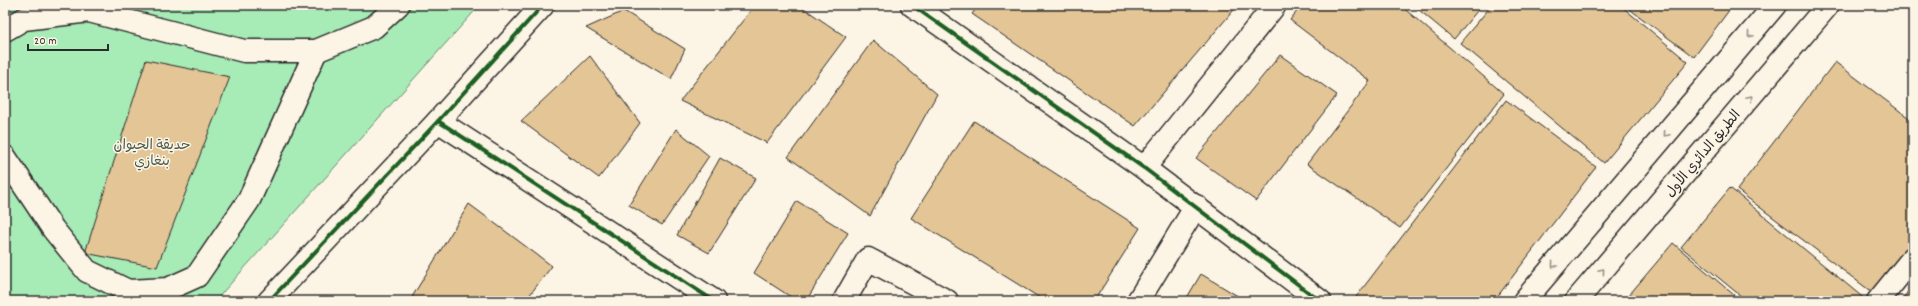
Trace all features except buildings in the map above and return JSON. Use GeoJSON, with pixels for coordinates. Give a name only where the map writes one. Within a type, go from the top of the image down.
{"type":"FeatureCollection","features":[{"type":"Feature","properties":{"kind":"street"},"geometry":{"type":"LineString","coordinates":[[5,30],[24,19],[88,11],[244,51],[316,51],[374,27],[398,5]]}},
{"type":"Feature","properties":{"kind":"street"},"geometry":{"type":"LineString","coordinates":[[269,301],[438,121],[543,5]]}},
{"type":"Feature","properties":{"kind":"street"},"geometry":{"type":"LineString","coordinates":[[1144,168],[1275,5]]}},
{"type":"Feature","properties":{"kind":"street"},"geometry":{"type":"LineString","coordinates":[[1524,301],[1775,5]]}},
{"type":"Feature","properties":{"kind":"street","name":"الطريق الدائري الأول"},"geometry":{"type":"LineString","coordinates":[[1576,301],[1828,5]]}},
{"type":"Feature","properties":{"kind":"street"},"geometry":{"type":"LineString","coordinates":[[926,9],[985,58],[1144,168],[1320,301]]}},
{"type":"Feature","properties":{"kind":"street"},"geometry":{"type":"LineString","coordinates":[[5,157],[53,229],[87,271],[128,291],[168,289],[197,276],[249,200],[316,51]]}},
{"type":"Feature","properties":{"kind":"street"},"geometry":{"type":"LineString","coordinates":[[438,121],[714,301]]}},
{"type":"Feature","properties":{"kind":"street"},"geometry":{"type":"LineString","coordinates":[[1138,301],[1196,206]]}},
{"type":"Feature","properties":{"kind":"street"},"geometry":{"type":"LineString","coordinates":[[1878,301],[1913,258]]}},
{"type":"Feature","properties":{"kind":"street"},"geometry":{"type":"LineString","coordinates":[[844,301],[868,259],[947,301]]}},
{"type":"Feature","properties":{"kind":"green space","name":"حديقة الحيوان بنغازي"},"geometry":{"type":"Polygon","coordinates":[[[5,5],[480,5],[215,301],[5,301],[5,5]]]}},
{"type":"Feature","properties":{"kind":"cycle path"},"geometry":{"type":"LineString","coordinates":[[269,301],[438,121],[543,5]]}},
{"type":"Feature","properties":{"kind":"cycle path"},"geometry":{"type":"LineString","coordinates":[[912,5],[1144,168],[1320,301]]}},
{"type":"Feature","properties":{"kind":"cycle path"},"geometry":{"type":"LineString","coordinates":[[438,121],[714,301]]}}]}
